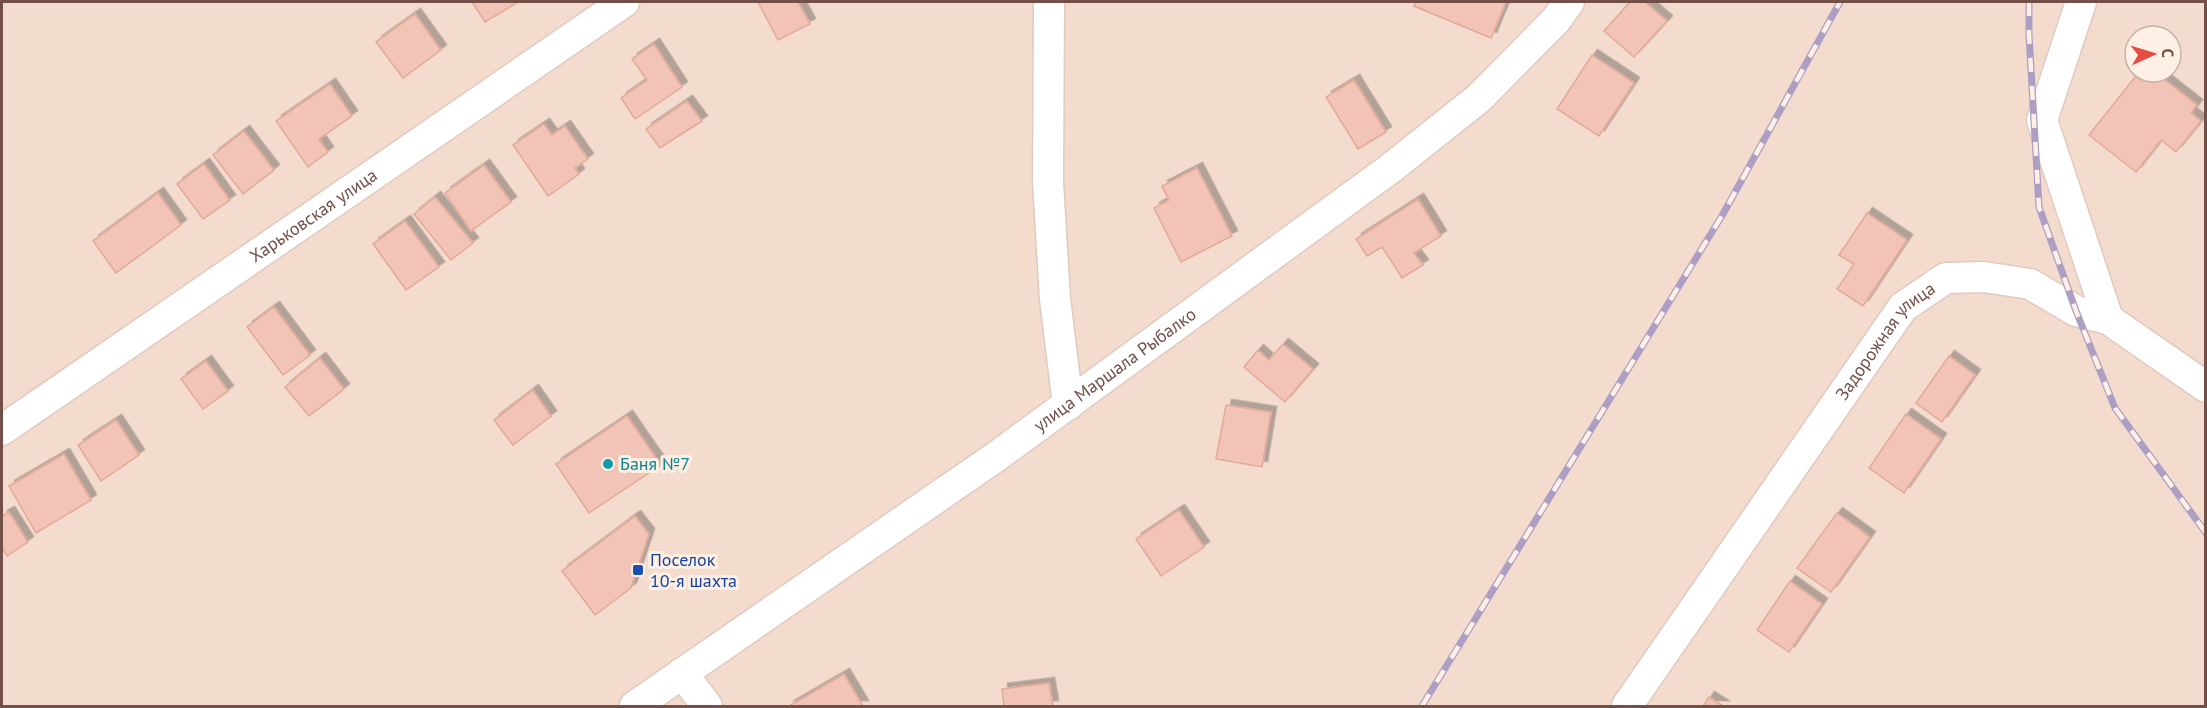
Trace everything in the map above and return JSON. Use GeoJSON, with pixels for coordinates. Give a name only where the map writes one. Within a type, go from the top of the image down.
{"type":"FeatureCollection","features":[{"type":"Feature","properties":{"kind":"street","name":"Харьковская улица"},"geometry":{"type":"LineString","coordinates":[[2,430],[624,2]]}},
{"type":"Feature","properties":{"kind":"street"},"geometry":{"type":"LineString","coordinates":[[1049,2],[1048,182],[1054,299],[1068,405]]}},
{"type":"Feature","properties":{"kind":"street","name":"улица Маршала Рыбалко"},"geometry":{"type":"LineString","coordinates":[[635,706],[1068,405],[1392,168],[1479,98],[1556,20],[1569,2]]}},
{"type":"Feature","properties":{"kind":"street"},"geometry":{"type":"LineString","coordinates":[[2081,2],[2042,120],[2108,319],[2205,387]]}},
{"type":"Feature","properties":{"kind":"street","name":"Задорожная улица"},"geometry":{"type":"LineString","coordinates":[[1627,706],[1903,307],[1946,278],[1984,277],[2030,285],[2076,311],[2108,319]]}},
{"type":"Feature","properties":{"kind":"street"},"geometry":{"type":"LineString","coordinates":[[682,673],[707,706]]}},
{"type":"Feature","properties":{"kind":"shaded area"},"geometry":{"type":"Polygon","coordinates":[[[2,2],[2205,2],[2205,706],[2,706],[2,2]]]}},
{"type":"Feature","properties":{"kind":"building"},"geometry":{"type":"Polygon","coordinates":[[[472,2],[518,2],[485,22],[472,2]]]}},
{"type":"Feature","properties":{"kind":"building"},"geometry":{"type":"Polygon","coordinates":[[[758,2],[798,2],[810,24],[778,40],[758,2]]]}},
{"type":"Feature","properties":{"kind":"building"},"geometry":{"type":"Polygon","coordinates":[[[1416,2],[1506,2],[1491,38],[1414,6],[1416,2]]]}},
{"type":"Feature","properties":{"kind":"building"},"geometry":{"type":"Polygon","coordinates":[[[1630,2],[1645,2],[1667,21],[1634,57],[1604,31],[1630,2]]]}},
{"type":"Feature","properties":{"kind":"building"},"geometry":{"type":"Polygon","coordinates":[[[415,14],[441,50],[403,78],[376,42],[415,14]]]}},
{"type":"Feature","properties":{"kind":"building"},"geometry":{"type":"Polygon","coordinates":[[[654,44],[682,87],[635,119],[621,98],[647,80],[632,59],[654,44]]]}},
{"type":"Feature","properties":{"kind":"building"},"geometry":{"type":"Polygon","coordinates":[[[1592,55],[1634,83],[1599,136],[1557,109],[1592,55]]]}},
{"type":"Feature","properties":{"kind":"building"},"geometry":{"type":"Polygon","coordinates":[[[1354,80],[1386,132],[1358,149],[1326,97],[1354,80]]]}},
{"type":"Feature","properties":{"kind":"building"},"geometry":{"type":"Polygon","coordinates":[[[330,84],[352,116],[319,139],[328,152],[308,167],[276,121],[330,84]]]}},
{"type":"Feature","properties":{"kind":"building"},"geometry":{"type":"Polygon","coordinates":[[[2129,84],[2170,84],[2197,105],[2191,113],[2201,121],[2176,152],[2161,140],[2136,172],[2089,135],[2129,84]]]}},
{"type":"Feature","properties":{"kind":"building"},"geometry":{"type":"Polygon","coordinates":[[[687,101],[702,121],[660,148],[646,129],[687,101]]]}},
{"type":"Feature","properties":{"kind":"building"},"geometry":{"type":"Polygon","coordinates":[[[544,124],[552,135],[565,126],[588,159],[575,168],[579,174],[548,196],[513,145],[544,124]]]}},
{"type":"Feature","properties":{"kind":"building"},"geometry":{"type":"Polygon","coordinates":[[[244,131],[274,170],[243,194],[213,155],[244,131]]]}},
{"type":"Feature","properties":{"kind":"building"},"geometry":{"type":"Polygon","coordinates":[[[204,164],[230,200],[203,219],[177,184],[204,164]]]}},
{"type":"Feature","properties":{"kind":"building"},"geometry":{"type":"Polygon","coordinates":[[[484,165],[511,202],[471,231],[445,193],[484,165]]]}},
{"type":"Feature","properties":{"kind":"building"},"geometry":{"type":"Polygon","coordinates":[[[1197,168],[1232,236],[1181,262],[1154,208],[1169,200],[1162,186],[1197,168]]]}},
{"type":"Feature","properties":{"kind":"building"},"geometry":{"type":"Polygon","coordinates":[[[158,193],[181,225],[116,273],[93,241],[158,193]]]}},
{"type":"Feature","properties":{"kind":"building"},"geometry":{"type":"Polygon","coordinates":[[[435,197],[473,243],[451,260],[414,214],[435,197]]]}},
{"type":"Feature","properties":{"kind":"building"},"geometry":{"type":"Polygon","coordinates":[[[1418,199],[1441,236],[1414,253],[1423,265],[1402,278],[1382,247],[1367,256],[1356,239],[1418,199]]]}},
{"type":"Feature","properties":{"kind":"building"},"geometry":{"type":"Polygon","coordinates":[[[1867,213],[1907,240],[1863,306],[1837,289],[1854,264],[1839,255],[1867,213]]]}},
{"type":"Feature","properties":{"kind":"building"},"geometry":{"type":"Polygon","coordinates":[[[405,221],[439,267],[406,290],[373,244],[405,221]]]}},
{"type":"Feature","properties":{"kind":"building"},"geometry":{"type":"Polygon","coordinates":[[[274,307],[310,355],[283,375],[247,327],[274,307]]]}},
{"type":"Feature","properties":{"kind":"building"},"geometry":{"type":"Polygon","coordinates":[[[1283,344],[1313,369],[1285,402],[1244,367],[1258,350],[1269,360],[1283,344]]]}},
{"type":"Feature","properties":{"kind":"building"},"geometry":{"type":"Polygon","coordinates":[[[1949,356],[1975,375],[1942,422],[1916,403],[1949,356]]]}},
{"type":"Feature","properties":{"kind":"building"},"geometry":{"type":"Polygon","coordinates":[[[320,358],[344,389],[309,416],[285,387],[320,358]]]}},
{"type":"Feature","properties":{"kind":"building"},"geometry":{"type":"Polygon","coordinates":[[[206,361],[228,391],[203,409],[181,379],[206,361]]]}},
{"type":"Feature","properties":{"kind":"building"},"geometry":{"type":"Polygon","coordinates":[[[533,390],[551,416],[513,445],[494,420],[533,390]]]}},
{"type":"Feature","properties":{"kind":"building"},"geometry":{"type":"Polygon","coordinates":[[[1226,405],[1271,412],[1262,467],[1216,459],[1226,405]]]}},
{"type":"Feature","properties":{"kind":"building"},"geometry":{"type":"Polygon","coordinates":[[[1906,414],[1941,439],[1904,493],[1869,468],[1906,414]]]}},
{"type":"Feature","properties":{"kind":"building","name":"Баня №7"},"geometry":{"type":"Polygon","coordinates":[[[627,416],[661,465],[589,513],[556,464],[627,416]]]}},
{"type":"Feature","properties":{"kind":"building"},"geometry":{"type":"Polygon","coordinates":[[[116,420],[139,455],[101,481],[78,445],[116,420]]]}},
{"type":"Feature","properties":{"kind":"building"},"geometry":{"type":"Polygon","coordinates":[[[64,454],[91,500],[36,533],[9,486],[64,454]]]}},
{"type":"Feature","properties":{"kind":"building"},"geometry":{"type":"Polygon","coordinates":[[[1179,510],[1204,547],[1161,576],[1136,539],[1179,510]]]}},
{"type":"Feature","properties":{"kind":"building"},"geometry":{"type":"Polygon","coordinates":[[[9,512],[28,542],[7,556],[2,547],[2,516],[9,512]]]}},
{"type":"Feature","properties":{"kind":"building"},"geometry":{"type":"Polygon","coordinates":[[[1837,513],[1870,537],[1831,592],[1797,568],[1837,513]]]}},
{"type":"Feature","properties":{"kind":"building"},"geometry":{"type":"Polygon","coordinates":[[[635,516],[649,534],[631,588],[595,615],[562,571],[635,516]]]}},
{"type":"Feature","properties":{"kind":"building"},"geometry":{"type":"Polygon","coordinates":[[[1790,581],[1822,604],[1789,652],[1757,630],[1790,581]]]}},
{"type":"Feature","properties":{"kind":"building"},"geometry":{"type":"Polygon","coordinates":[[[844,674],[863,706],[789,706],[844,674]]]}},
{"type":"Feature","properties":{"kind":"building"},"geometry":{"type":"Polygon","coordinates":[[[1049,683],[1053,706],[1004,706],[1002,689],[1049,683]]]}},
{"type":"Feature","properties":{"kind":"building"},"geometry":{"type":"Polygon","coordinates":[[[1709,697],[1723,706],[1703,706],[1709,697]]]}},
{"type":"Feature","properties":{"kind":"railway"},"geometry":{"type":"LineString","coordinates":[[1422,706],[1723,214],[1840,2]]}},
{"type":"Feature","properties":{"kind":"railway"},"geometry":{"type":"LineString","coordinates":[[2029,2],[2039,207],[2076,311],[2115,408],[2206,533]]}},
{"type":"Feature","properties":{"kind":"place","name":"Баня №7"},"geometry":{"type":"Point","coordinates":[608,464]}},
{"type":"Feature","properties":{"kind":"place","name":"Поселок 10-я шахта"},"geometry":{"type":"Point","coordinates":[638,570]}}]}
